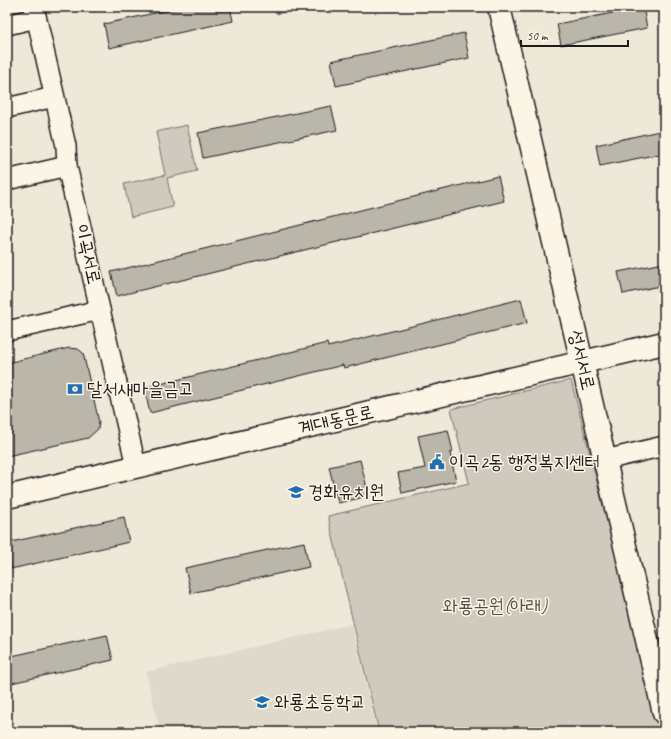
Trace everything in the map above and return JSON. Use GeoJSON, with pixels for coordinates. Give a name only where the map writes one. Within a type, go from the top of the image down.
{"type":"FeatureCollection","features":[{"type":"Feature","properties":{"kind":"main road","name":"성서서로"},"geometry":{"type":"LineString","coordinates":[[499,7],[664,713]]}},
{"type":"Feature","properties":{"kind":"main road","name":"계대동문로"},"geometry":{"type":"LineString","coordinates":[[7,497],[664,343]]}},
{"type":"Feature","properties":{"kind":"street"},"geometry":{"type":"LineString","coordinates":[[7,25],[35,12]]}},
{"type":"Feature","properties":{"kind":"street","name":"이곡서로"},"geometry":{"type":"LineString","coordinates":[[7,331],[100,310],[67,166],[66,146],[35,12]]}},
{"type":"Feature","properties":{"kind":"street"},"geometry":{"type":"LineString","coordinates":[[7,108],[54,97]]}},
{"type":"Feature","properties":{"kind":"street"},"geometry":{"type":"LineString","coordinates":[[7,180],[67,166]]}},
{"type":"Feature","properties":{"kind":"street"},"geometry":{"type":"LineString","coordinates":[[100,310],[136,466]]}},
{"type":"Feature","properties":{"kind":"street"},"geometry":{"type":"LineString","coordinates":[[605,460],[664,446]]}},
{"type":"Feature","properties":{"kind":"shaded area","name":"와룡초등학교"},"geometry":{"type":"Polygon","coordinates":[[[352,624],[377,732],[160,732],[146,672],[352,624]]]}},
{"type":"Feature","properties":{"kind":"green space"},"geometry":{"type":"Polygon","coordinates":[[[276,7],[306,7],[277,14],[276,7]]]}},
{"type":"Feature","properties":{"kind":"green space"},"geometry":{"type":"Polygon","coordinates":[[[187,125],[197,171],[167,178],[173,207],[131,217],[124,184],[165,175],[156,132],[187,125]]]}},
{"type":"Feature","properties":{"kind":"green space","name":"와룡공원(아래)"},"geometry":{"type":"Polygon","coordinates":[[[571,380],[661,732],[379,732],[328,516],[469,483],[451,409],[571,380]]]}},
{"type":"Feature","properties":{"kind":"building"},"geometry":{"type":"Polygon","coordinates":[[[183,7],[230,7],[233,21],[109,48],[104,24],[183,7]]]}},
{"type":"Feature","properties":{"kind":"building"},"geometry":{"type":"Polygon","coordinates":[[[643,7],[647,28],[561,45],[557,24],[643,7]]]}},
{"type":"Feature","properties":{"kind":"building"},"geometry":{"type":"Polygon","coordinates":[[[464,33],[469,58],[336,86],[331,61],[464,33]]]}},
{"type":"Feature","properties":{"kind":"building"},"geometry":{"type":"Polygon","coordinates":[[[331,106],[337,130],[203,158],[198,133],[331,106]]]}},
{"type":"Feature","properties":{"kind":"building"},"geometry":{"type":"Polygon","coordinates":[[[664,130],[664,153],[600,166],[596,145],[664,130]]]}},
{"type":"Feature","properties":{"kind":"building"},"geometry":{"type":"Polygon","coordinates":[[[498,176],[504,201],[117,296],[111,272],[498,176]]]}},
{"type":"Feature","properties":{"kind":"building"},"geometry":{"type":"Polygon","coordinates":[[[664,263],[664,285],[623,294],[618,272],[664,263]]]}},
{"type":"Feature","properties":{"kind":"building"},"geometry":{"type":"Polygon","coordinates":[[[521,299],[527,323],[344,368],[343,365],[150,413],[144,388],[327,343],[328,347],[521,299]]]}},
{"type":"Feature","properties":{"kind":"building"},"geometry":{"type":"Polygon","coordinates":[[[69,348],[78,349],[83,353],[99,422],[98,429],[88,438],[7,456],[7,363],[69,348]]]}},
{"type":"Feature","properties":{"kind":"building","name":"이곡2동 행정복지센터"},"geometry":{"type":"Polygon","coordinates":[[[448,430],[453,452],[450,453],[456,481],[402,493],[398,473],[425,468],[418,436],[448,430]]]}},
{"type":"Feature","properties":{"kind":"building"},"geometry":{"type":"Polygon","coordinates":[[[360,460],[369,496],[338,503],[329,467],[360,460]]]}},
{"type":"Feature","properties":{"kind":"building"},"geometry":{"type":"Polygon","coordinates":[[[124,517],[129,542],[11,569],[7,543],[124,517]]]}},
{"type":"Feature","properties":{"kind":"building"},"geometry":{"type":"Polygon","coordinates":[[[304,542],[309,567],[191,593],[185,568],[304,542]]]}},
{"type":"Feature","properties":{"kind":"building"},"geometry":{"type":"Polygon","coordinates":[[[107,635],[113,660],[7,684],[7,657],[107,635]]]}},
{"type":"Feature","properties":{"kind":"place","name":"달서새마을금고"},"geometry":{"type":"Point","coordinates":[75,389]}},
{"type":"Feature","properties":{"kind":"place","name":"이곡2동 행정복지센터"},"geometry":{"type":"Point","coordinates":[437,462]}},
{"type":"Feature","properties":{"kind":"place","name":"경화유치원"},"geometry":{"type":"Point","coordinates":[296,492]}},
{"type":"Feature","properties":{"kind":"place","name":"와룡초등학교"},"geometry":{"type":"Point","coordinates":[262,702]}}]}
